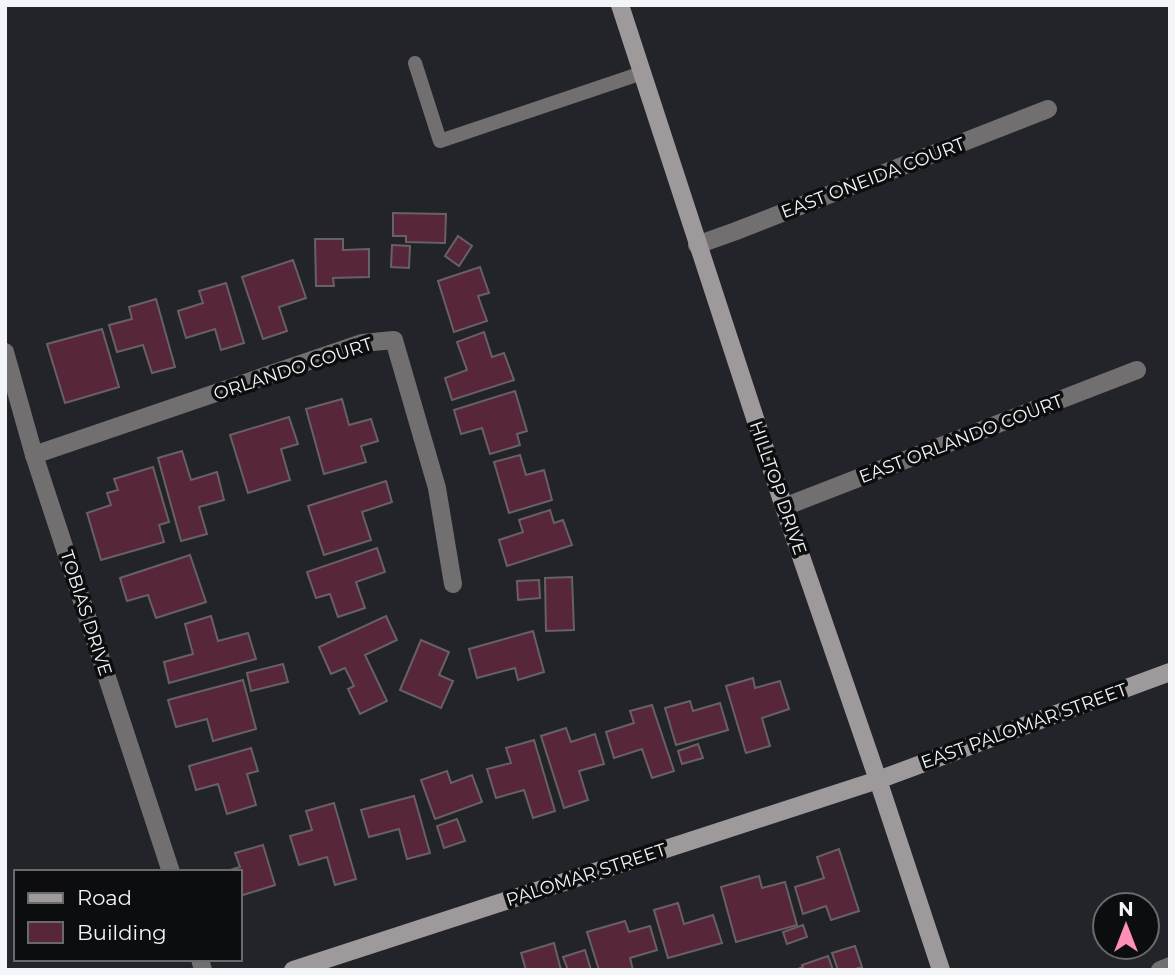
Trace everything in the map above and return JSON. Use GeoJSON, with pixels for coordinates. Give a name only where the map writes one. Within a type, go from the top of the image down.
{"type":"FeatureCollection","features":[{"type":"Feature","properties":{"kind":"main road","name":"HILLTOP DRIVE"},"geometry":{"type":"LineString","coordinates":[[620,5],[784,507],[941,970]]}},
{"type":"Feature","properties":{"kind":"main road","name":"EAST PALOMAR STREET"},"geometry":{"type":"LineString","coordinates":[[878,780],[1170,672]]}},
{"type":"Feature","properties":{"kind":"main road","name":"PALOMAR STREET"},"geometry":{"type":"LineString","coordinates":[[293,970],[878,780]]}},
{"type":"Feature","properties":{"kind":"street","name":"EAST ONEIDA COURT"},"geometry":{"type":"LineString","coordinates":[[697,245],[1048,109]]}},
{"type":"Feature","properties":{"kind":"street","name":"ORLANDO COURT"},"geometry":{"type":"LineString","coordinates":[[34,455],[362,343],[394,340],[437,488],[453,584]]}},
{"type":"Feature","properties":{"kind":"street","name":"TOBIAS DRIVE"},"geometry":{"type":"LineString","coordinates":[[5,352],[34,455],[170,870]]}},
{"type":"Feature","properties":{"kind":"street","name":"EAST ORLANDO COURT"},"geometry":{"type":"LineString","coordinates":[[784,507],[1137,370]]}},
{"type":"Feature","properties":{"kind":"street"},"geometry":{"type":"LineString","coordinates":[[1160,970],[1170,966]]}},
{"type":"Feature","properties":{"kind":"lane"},"geometry":{"type":"LineString","coordinates":[[415,63],[440,141],[642,73]]}},
{"type":"Feature","properties":{"kind":"building"},"geometry":{"type":"Polygon","coordinates":[[[393,213],[446,214],[445,243],[406,242],[406,236],[393,236],[393,213]]]}},
{"type":"Feature","properties":{"kind":"building"},"geometry":{"type":"Polygon","coordinates":[[[458,236],[472,246],[459,266],[445,256],[458,236]]]}},
{"type":"Feature","properties":{"kind":"building"},"geometry":{"type":"Polygon","coordinates":[[[315,239],[343,239],[343,250],[369,249],[369,277],[333,278],[334,286],[316,286],[315,239]]]}},
{"type":"Feature","properties":{"kind":"building"},"geometry":{"type":"Polygon","coordinates":[[[392,245],[410,246],[409,268],[391,267],[392,245]]]}},
{"type":"Feature","properties":{"kind":"building"},"geometry":{"type":"Polygon","coordinates":[[[293,260],[306,298],[279,307],[287,331],[263,339],[242,277],[293,260]]]}},
{"type":"Feature","properties":{"kind":"building"},"geometry":{"type":"Polygon","coordinates":[[[480,267],[489,293],[478,296],[487,321],[454,332],[438,281],[480,267]]]}},
{"type":"Feature","properties":{"kind":"building"},"geometry":{"type":"Polygon","coordinates":[[[226,283],[244,343],[221,350],[215,329],[186,338],[178,311],[203,303],[199,291],[226,283]]]}},
{"type":"Feature","properties":{"kind":"building"},"geometry":{"type":"Polygon","coordinates":[[[156,299],[175,367],[152,373],[143,345],[117,352],[109,325],[132,319],[129,307],[156,299]]]}},
{"type":"Feature","properties":{"kind":"building"},"geometry":{"type":"Polygon","coordinates":[[[102,329],[119,387],[65,403],[47,344],[102,329]]]}},
{"type":"Feature","properties":{"kind":"building"},"geometry":{"type":"Polygon","coordinates":[[[484,332],[492,357],[504,353],[514,380],[452,400],[445,378],[467,370],[457,342],[484,332]]]}},
{"type":"Feature","properties":{"kind":"building"},"geometry":{"type":"Polygon","coordinates":[[[515,391],[527,431],[517,434],[520,445],[490,454],[482,428],[461,434],[454,410],[515,391]]]}},
{"type":"Feature","properties":{"kind":"building"},"geometry":{"type":"Polygon","coordinates":[[[342,399],[349,425],[371,419],[378,441],[361,446],[366,462],[324,474],[306,409],[342,399]]]}},
{"type":"Feature","properties":{"kind":"building"},"geometry":{"type":"Polygon","coordinates":[[[289,417],[298,444],[281,449],[290,480],[248,493],[230,435],[289,417]]]}},
{"type":"Feature","properties":{"kind":"building"},"geometry":{"type":"Polygon","coordinates":[[[182,451],[191,480],[217,472],[224,500],[199,507],[207,534],[181,541],[158,458],[182,451]]]}},
{"type":"Feature","properties":{"kind":"building"},"geometry":{"type":"Polygon","coordinates":[[[520,455],[526,475],[544,470],[552,500],[509,513],[494,462],[520,455]]]}},
{"type":"Feature","properties":{"kind":"building"},"geometry":{"type":"Polygon","coordinates":[[[153,467],[169,522],[159,525],[164,542],[101,560],[87,513],[111,505],[107,493],[118,490],[114,479],[153,467]]]}},
{"type":"Feature","properties":{"kind":"building"},"geometry":{"type":"Polygon","coordinates":[[[386,481],[392,502],[362,512],[371,540],[324,555],[308,506],[386,481]]]}},
{"type":"Feature","properties":{"kind":"building"},"geometry":{"type":"Polygon","coordinates":[[[550,510],[554,523],[563,520],[572,545],[507,566],[499,540],[523,532],[519,520],[550,510]]]}},
{"type":"Feature","properties":{"kind":"building"},"geometry":{"type":"Polygon","coordinates":[[[377,548],[385,572],[356,582],[365,608],[338,617],[330,594],[316,598],[307,572],[377,548]]]}},
{"type":"Feature","properties":{"kind":"building"},"geometry":{"type":"Polygon","coordinates":[[[190,555],[206,602],[156,618],[148,595],[127,601],[120,578],[190,555]]]}},
{"type":"Feature","properties":{"kind":"building"},"geometry":{"type":"Polygon","coordinates":[[[572,577],[574,630],[546,631],[545,578],[572,577]]]}},
{"type":"Feature","properties":{"kind":"building"},"geometry":{"type":"Polygon","coordinates":[[[539,580],[540,598],[518,600],[517,581],[539,580]]]}},
{"type":"Feature","properties":{"kind":"building"},"geometry":{"type":"Polygon","coordinates":[[[211,616],[218,641],[248,633],[256,659],[169,683],[164,662],[193,654],[185,624],[211,616]]]}},
{"type":"Feature","properties":{"kind":"building"},"geometry":{"type":"Polygon","coordinates":[[[386,616],[397,640],[365,655],[387,701],[360,714],[348,689],[354,686],[345,668],[331,674],[319,647],[386,616]]]}},
{"type":"Feature","properties":{"kind":"building"},"geometry":{"type":"Polygon","coordinates":[[[533,631],[544,672],[518,680],[515,668],[477,678],[469,649],[533,631]]]}},
{"type":"Feature","properties":{"kind":"building"},"geometry":{"type":"Polygon","coordinates":[[[421,640],[449,652],[439,675],[453,681],[441,708],[400,690],[421,640]]]}},
{"type":"Feature","properties":{"kind":"building"},"geometry":{"type":"Polygon","coordinates":[[[283,664],[288,682],[251,691],[247,673],[283,664]]]}},
{"type":"Feature","properties":{"kind":"building"},"geometry":{"type":"Polygon","coordinates":[[[753,678],[755,688],[780,681],[789,709],[762,718],[770,746],[746,753],[726,686],[753,678]]]}},
{"type":"Feature","properties":{"kind":"building"},"geometry":{"type":"Polygon","coordinates":[[[243,680],[256,729],[213,741],[207,719],[176,727],[168,700],[243,680]]]}},
{"type":"Feature","properties":{"kind":"building"},"geometry":{"type":"Polygon","coordinates":[[[690,701],[693,711],[720,703],[728,730],[676,745],[665,708],[690,701]]]}},
{"type":"Feature","properties":{"kind":"building"},"geometry":{"type":"Polygon","coordinates":[[[652,705],[674,771],[652,778],[642,749],[614,758],[606,732],[634,723],[630,711],[652,705]]]}},
{"type":"Feature","properties":{"kind":"building"},"geometry":{"type":"Polygon","coordinates":[[[566,728],[571,742],[595,734],[604,764],[579,771],[588,800],[564,808],[541,736],[566,728]]]}},
{"type":"Feature","properties":{"kind":"building"},"geometry":{"type":"Polygon","coordinates":[[[534,740],[555,811],[533,818],[524,790],[496,798],[487,769],[511,763],[506,748],[534,740]]]}},
{"type":"Feature","properties":{"kind":"building"},"geometry":{"type":"Polygon","coordinates":[[[698,744],[703,758],[682,764],[678,751],[698,744]]]}},
{"type":"Feature","properties":{"kind":"building"},"geometry":{"type":"Polygon","coordinates":[[[251,748],[258,771],[247,774],[256,805],[227,814],[218,784],[196,790],[189,766],[251,748]]]}},
{"type":"Feature","properties":{"kind":"building"},"geometry":{"type":"Polygon","coordinates":[[[447,771],[451,783],[472,775],[482,802],[435,819],[421,780],[447,771]]]}},
{"type":"Feature","properties":{"kind":"building"},"geometry":{"type":"Polygon","coordinates":[[[414,796],[430,853],[407,859],[399,829],[369,837],[361,810],[414,796]]]}},
{"type":"Feature","properties":{"kind":"building"},"geometry":{"type":"Polygon","coordinates":[[[334,803],[356,879],[335,885],[327,857],[299,865],[290,836],[312,830],[306,811],[334,803]]]}},
{"type":"Feature","properties":{"kind":"building"},"geometry":{"type":"Polygon","coordinates":[[[457,819],[465,841],[444,848],[437,826],[457,819]]]}},
{"type":"Feature","properties":{"kind":"building"},"geometry":{"type":"Polygon","coordinates":[[[263,845],[275,885],[242,895],[242,870],[230,870],[240,867],[235,853],[263,845]]]}},
{"type":"Feature","properties":{"kind":"building"},"geometry":{"type":"Polygon","coordinates":[[[839,849],[859,911],[831,920],[826,906],[803,914],[795,887],[824,878],[817,857],[839,849]]]}},
{"type":"Feature","properties":{"kind":"building"},"geometry":{"type":"Polygon","coordinates":[[[759,876],[762,888],[785,882],[797,925],[736,942],[721,887],[759,876]]]}},
{"type":"Feature","properties":{"kind":"building"},"geometry":{"type":"Polygon","coordinates":[[[678,903],[684,924],[713,915],[722,943],[668,958],[654,910],[678,903]]]}},
{"type":"Feature","properties":{"kind":"building"},"geometry":{"type":"Polygon","coordinates":[[[625,921],[629,932],[650,926],[657,950],[630,958],[633,970],[599,970],[587,932],[625,921]]]}},
{"type":"Feature","properties":{"kind":"building"},"geometry":{"type":"Polygon","coordinates":[[[803,925],[807,937],[787,944],[783,932],[803,925]]]}},
{"type":"Feature","properties":{"kind":"building"},"geometry":{"type":"Polygon","coordinates":[[[554,943],[561,970],[526,970],[521,953],[554,943]]]}},
{"type":"Feature","properties":{"kind":"building"},"geometry":{"type":"Polygon","coordinates":[[[855,946],[862,967],[838,970],[832,953],[855,946]]]}},
{"type":"Feature","properties":{"kind":"building"},"geometry":{"type":"Polygon","coordinates":[[[585,950],[591,970],[568,970],[563,957],[585,950]]]}},
{"type":"Feature","properties":{"kind":"building"},"geometry":{"type":"Polygon","coordinates":[[[828,956],[833,970],[795,970],[803,967],[802,965],[828,956]]]}}]}
